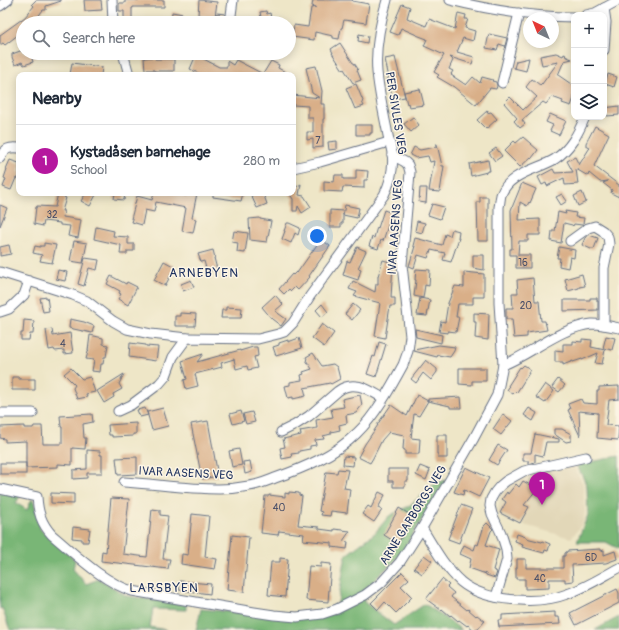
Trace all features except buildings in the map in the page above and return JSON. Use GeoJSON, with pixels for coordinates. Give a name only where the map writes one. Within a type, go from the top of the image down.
{"type":"FeatureCollection","features":[{"type":"Feature","properties":{"kind":"street"},"geometry":{"type":"LineString","coordinates":[[0,6],[8,0]]}},
{"type":"Feature","properties":{"kind":"street"},"geometry":{"type":"LineString","coordinates":[[112,0],[113,16]]}},
{"type":"Feature","properties":{"kind":"street"},"geometry":{"type":"LineString","coordinates":[[231,16],[233,0]]}},
{"type":"Feature","properties":{"kind":"street","name":"PER SIVLES VEG"},"geometry":{"type":"LineString","coordinates":[[0,272],[73,295],[87,301],[113,321],[127,329],[151,334],[187,338],[258,339],[278,334],[289,328],[384,195],[391,178],[392,154],[378,78],[376,52],[382,17],[387,0]]}},
{"type":"Feature","properties":{"kind":"street"},"geometry":{"type":"LineString","coordinates":[[450,0],[485,8],[519,13],[550,17],[571,17]]}},
{"type":"Feature","properties":{"kind":"street"},"geometry":{"type":"LineString","coordinates":[[597,12],[619,0]]}},
{"type":"Feature","properties":{"kind":"street"},"geometry":{"type":"LineString","coordinates":[[604,8],[606,22],[604,48]]}},
{"type":"Feature","properties":{"kind":"street"},"geometry":{"type":"LineString","coordinates":[[502,83],[519,13]]}},
{"type":"Feature","properties":{"kind":"street"},"geometry":{"type":"LineString","coordinates":[[125,60],[128,72]]}},
{"type":"Feature","properties":{"kind":"street","name":"ARNE GARBORGS VEG"},"geometry":{"type":"LineString","coordinates":[[0,489],[37,497],[37,504],[41,519],[46,529],[103,577],[124,589],[180,600],[274,615],[298,617],[322,614],[344,606],[365,595],[381,583],[400,562],[422,528],[497,395],[502,365],[499,303],[501,195],[512,181],[522,174],[554,160],[562,154],[572,144],[584,120]]}},
{"type":"Feature","properties":{"kind":"street"},"geometry":{"type":"LineString","coordinates":[[296,167],[389,142]]}},
{"type":"Feature","properties":{"kind":"street"},"geometry":{"type":"LineString","coordinates":[[3,154],[10,147],[16,148]]}},
{"type":"Feature","properties":{"kind":"street","name":"IVAR AASENS VEG"},"geometry":{"type":"LineString","coordinates":[[124,482],[218,489],[249,486],[282,476],[313,463],[348,442],[365,425],[403,365],[408,351],[410,336],[402,276],[402,265],[410,175],[409,168],[405,162],[392,154]]}},
{"type":"Feature","properties":{"kind":"street"},"geometry":{"type":"LineString","coordinates":[[570,241],[588,228],[596,226],[608,237],[604,268],[604,325]]}},
{"type":"Feature","properties":{"kind":"street"},"geometry":{"type":"LineString","coordinates":[[0,312],[9,309],[24,296],[29,281]]}},
{"type":"Feature","properties":{"kind":"street"},"geometry":{"type":"LineString","coordinates":[[502,365],[513,361],[568,330],[592,324],[619,328]]}},
{"type":"Feature","properties":{"kind":"street"},"geometry":{"type":"LineString","coordinates":[[118,411],[131,405],[159,384],[166,376],[173,357],[187,338]]}},
{"type":"Feature","properties":{"kind":"street"},"geometry":{"type":"LineString","coordinates":[[281,432],[309,416],[344,387],[359,386],[383,398]]}},
{"type":"Feature","properties":{"kind":"street"},"geometry":{"type":"LineString","coordinates":[[0,413],[33,413]]}},
{"type":"Feature","properties":{"kind":"street"},"geometry":{"type":"LineString","coordinates":[[496,597],[507,559],[501,532],[492,514],[490,506],[491,499],[495,492],[506,481],[524,472],[586,457]]}},
{"type":"Feature","properties":{"kind":"street"},"geometry":{"type":"LineString","coordinates":[[422,528],[449,569],[462,583],[480,592],[496,597],[537,600],[554,598],[567,594],[619,568]]}},
{"type":"Feature","properties":{"kind":"shaded area"},"geometry":{"type":"Polygon","coordinates":[[[573,465],[583,484],[585,512],[583,523],[571,538],[506,520],[497,513],[500,497],[508,484],[526,474],[573,465]]]}},
{"type":"Feature","properties":{"kind":"green space"},"geometry":{"type":"Polygon","coordinates":[[[619,456],[619,549],[606,542],[577,542],[588,515],[587,486],[577,465],[619,456]]]}},
{"type":"Feature","properties":{"kind":"green space"},"geometry":{"type":"Polygon","coordinates":[[[446,480],[400,555],[364,590],[364,602],[394,625],[425,604],[462,630],[196,630],[201,609],[243,613],[336,614],[346,555],[375,533],[389,516],[409,506],[436,483],[446,480]]]}},
{"type":"Feature","properties":{"kind":"green space"},"geometry":{"type":"Polygon","coordinates":[[[0,492],[20,496],[16,503],[27,510],[32,499],[40,529],[75,560],[73,569],[86,584],[99,579],[127,596],[186,605],[186,610],[153,609],[150,627],[166,630],[10,630],[2,608],[0,609],[0,492]]]}},
{"type":"Feature","properties":{"kind":"green space"},"geometry":{"type":"Polygon","coordinates":[[[619,617],[619,630],[595,630],[619,617]]]}},
{"type":"Feature","properties":{"kind":"place","name":"Kystadåsen barnehage"},"geometry":{"type":"Point","coordinates":[542,505]}},
{"type":"Feature","properties":{"kind":"district","name":"ARNEBYEN"},"geometry":{"type":"Point","coordinates":[204,272]}},
{"type":"Feature","properties":{"kind":"district","name":"LARSBYEN"},"geometry":{"type":"Point","coordinates":[164,587]}}]}
